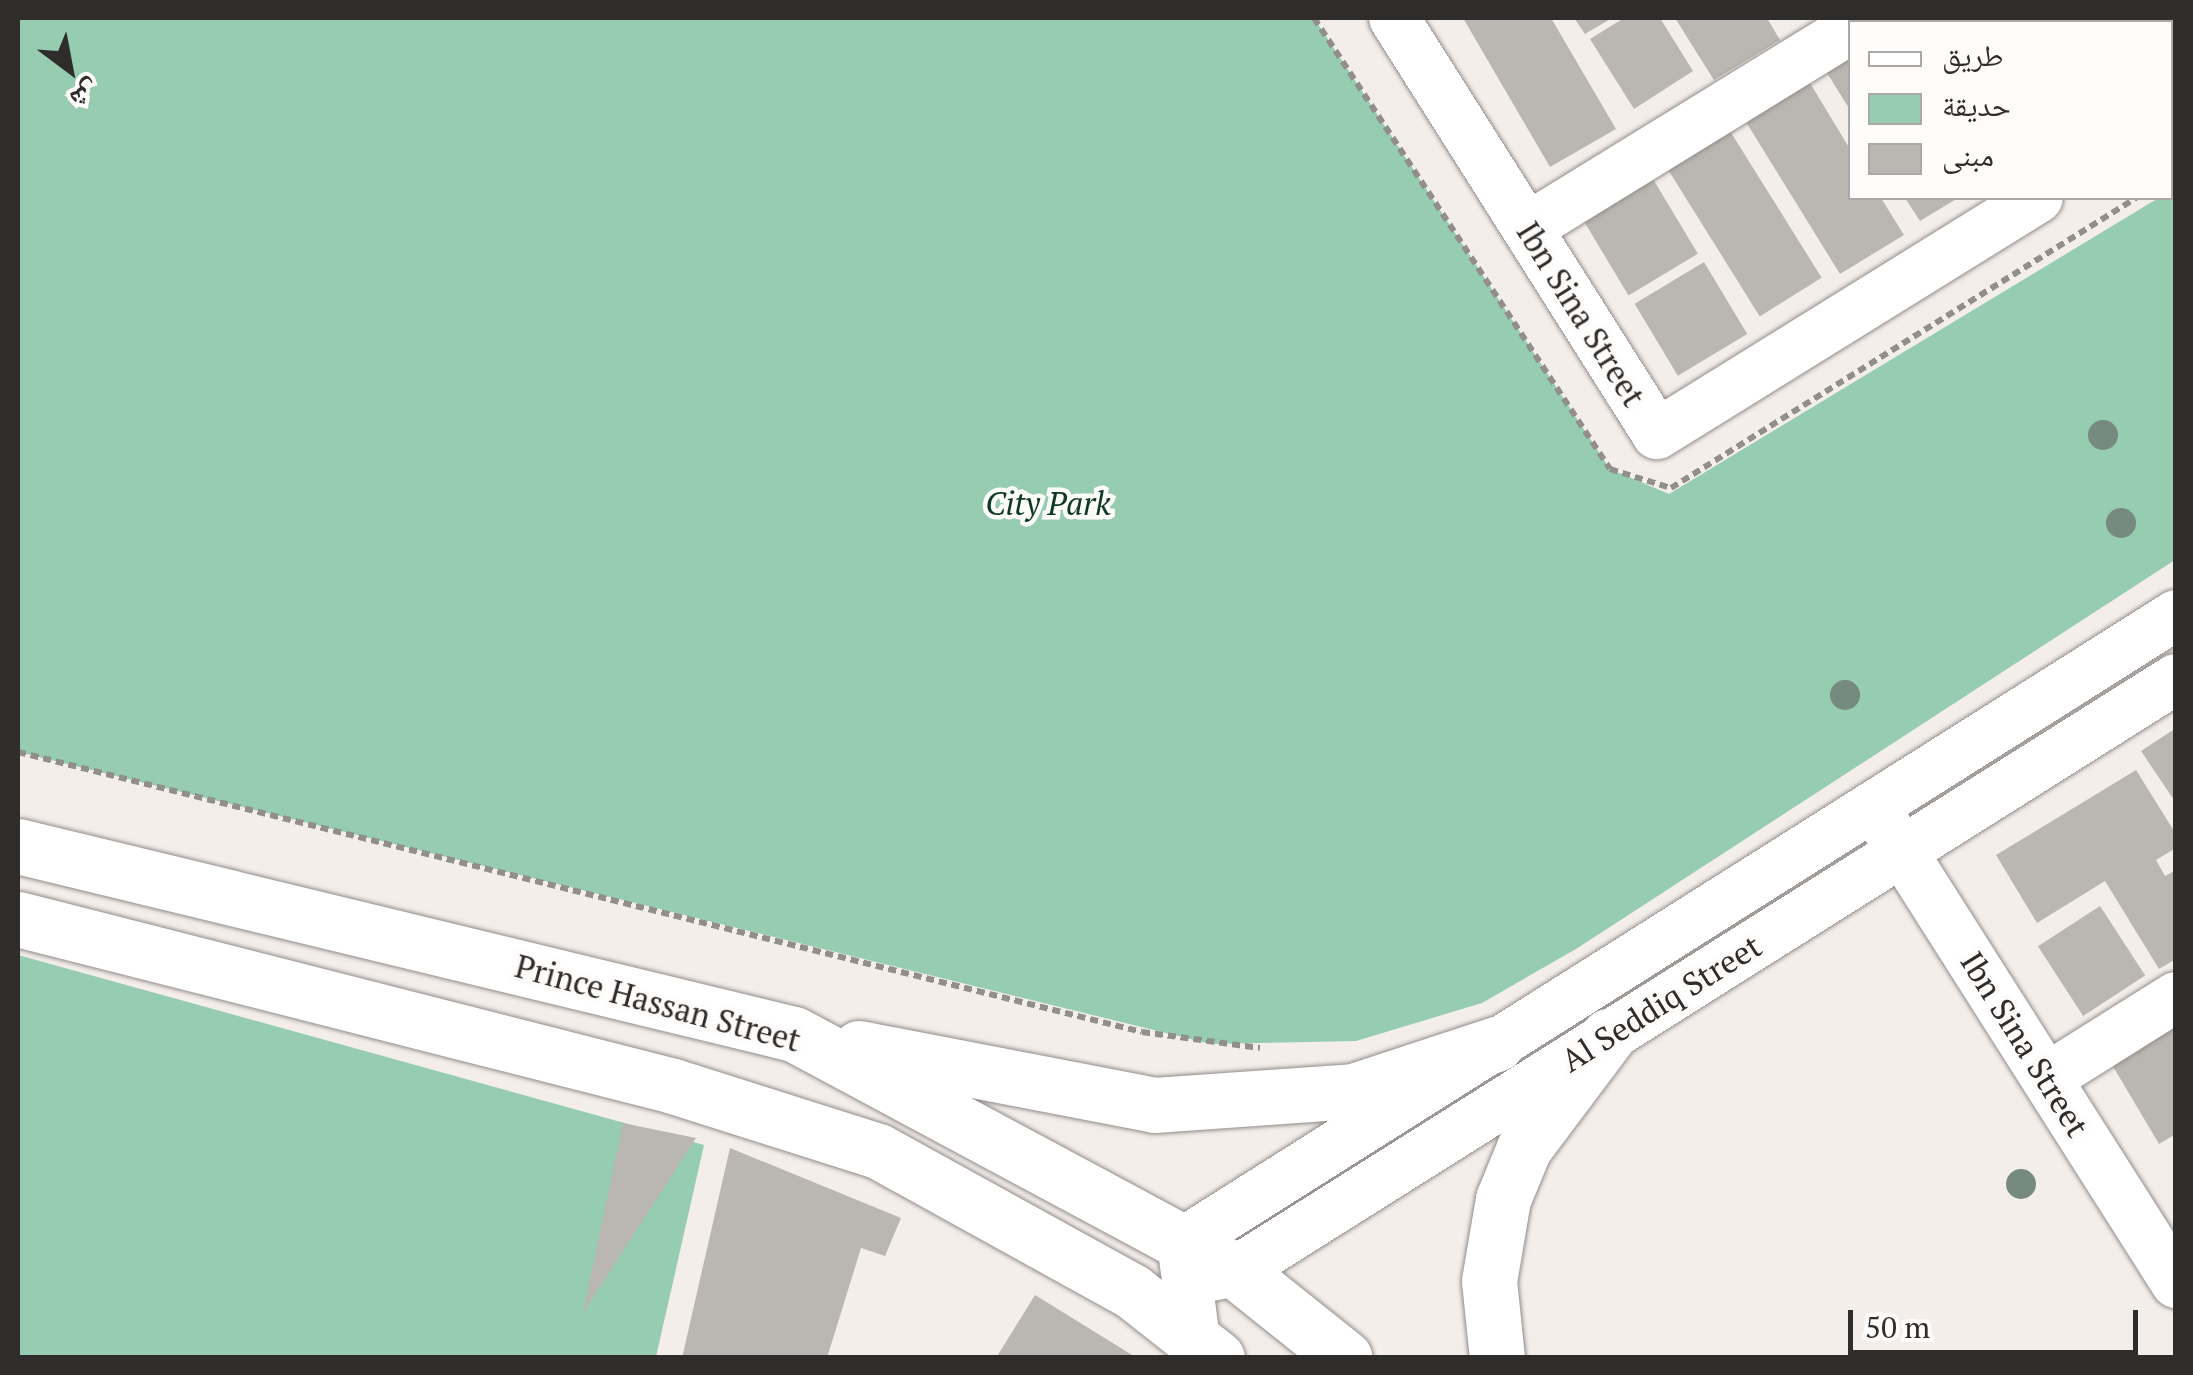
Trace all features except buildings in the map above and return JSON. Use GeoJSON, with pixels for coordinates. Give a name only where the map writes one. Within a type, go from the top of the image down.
{"type":"FeatureCollection","features":[{"type":"Feature","properties":{"kind":"main road","name":"Prince Hassan Street"},"geometry":{"type":"LineString","coordinates":[[18,846],[794,1034],[1202,1265],[1345,1358]]}},
{"type":"Feature","properties":{"kind":"main road"},"geometry":{"type":"LineString","coordinates":[[18,919],[673,1086],[878,1151],[1133,1292],[1206,1349]]}},
{"type":"Feature","properties":{"kind":"main road"},"geometry":{"type":"LineString","coordinates":[[794,1034],[1154,1105],[1354,1091],[1496,1044]]}},
{"type":"Feature","properties":{"kind":"main road"},"geometry":{"type":"LineString","coordinates":[[1497,1358],[1489,1281],[1503,1199],[1524,1148],[1608,1036]]}},
{"type":"Feature","properties":{"kind":"street","name":"Ibn Sina Street"},"geometry":{"type":"LineString","coordinates":[[1394,18],[1657,434],[2035,200]]}},
{"type":"Feature","properties":{"kind":"street"},"geometry":{"type":"LineString","coordinates":[[1527,228],[1848,30]]}},
{"type":"Feature","properties":{"kind":"street","name":"Al Seddiq Street"},"geometry":{"type":"LineString","coordinates":[[1202,1265],[1496,1044],[2176,615]]}},
{"type":"Feature","properties":{"kind":"street","name":"Al Seddiq Street"},"geometry":{"type":"LineString","coordinates":[[1133,1292],[1202,1265],[1608,1036],[2176,679]]}},
{"type":"Feature","properties":{"kind":"street","name":"Ibn Sina Street"},"geometry":{"type":"LineString","coordinates":[[1873,806],[2176,1283]]}},
{"type":"Feature","properties":{"kind":"street"},"geometry":{"type":"LineString","coordinates":[[2046,1078],[2176,997]]}},
{"type":"Feature","properties":{"kind":"street"},"geometry":{"type":"LineString","coordinates":[[1202,1265],[1206,1349]]}},
{"type":"Feature","properties":{"kind":"path"},"geometry":{"type":"LineString","coordinates":[[1314,18],[1610,469],[1670,488],[2133,200]]}},
{"type":"Feature","properties":{"kind":"path"},"geometry":{"type":"LineString","coordinates":[[18,752],[1142,1032],[1282,1046]]}},
{"type":"Feature","properties":{"kind":"green space","name":"City Park"},"geometry":{"type":"Polygon","coordinates":[[[18,18],[1314,18],[1610,469],[1669,494],[2155,200],[2173,200],[2175,188],[2175,560],[1576,949],[1482,1003],[1356,1041],[1211,1044],[18,752],[18,18]]]}},
{"type":"Feature","properties":{"kind":"green space"},"geometry":{"type":"Polygon","coordinates":[[[18,955],[704,1145],[656,1357],[18,1357],[18,955]]]}}]}
